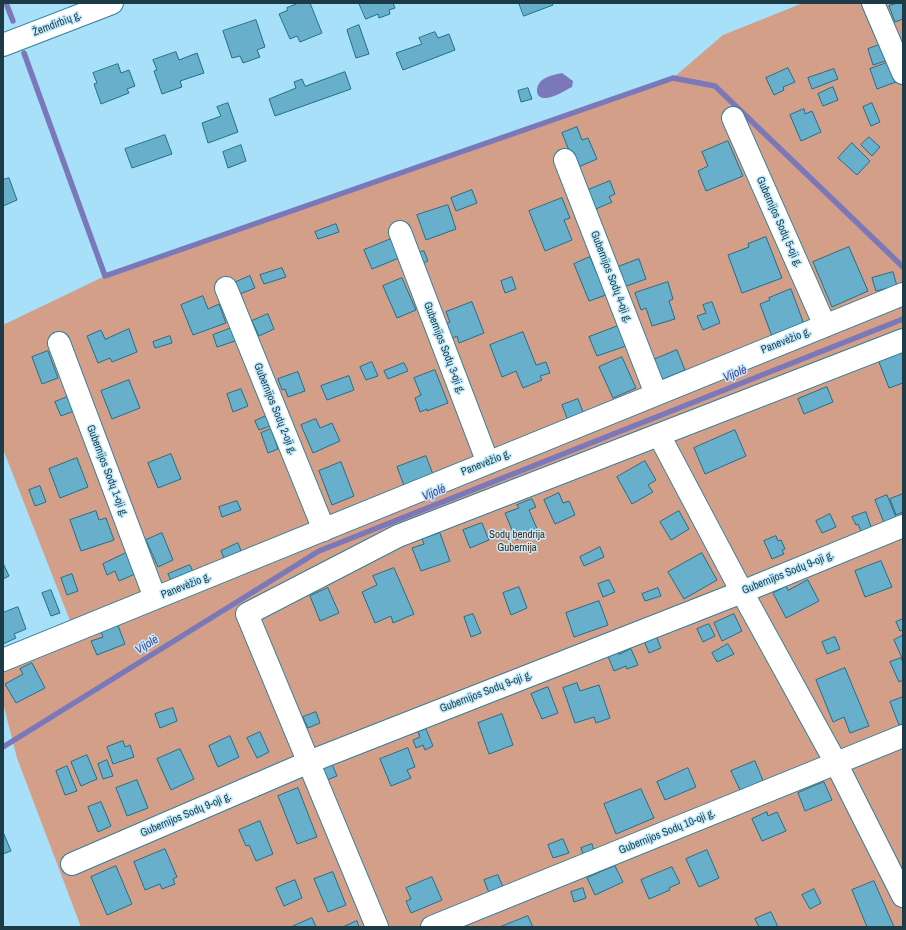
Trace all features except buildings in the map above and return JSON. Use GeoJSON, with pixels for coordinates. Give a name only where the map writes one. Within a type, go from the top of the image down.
{"type":"FeatureCollection","features":[{"type":"Feature","properties":{"kind":"street","name":"Žemdirbių g."},"geometry":{"type":"LineString","coordinates":[[3,44],[112,3]]}},
{"type":"Feature","properties":{"kind":"street"},"geometry":{"type":"LineString","coordinates":[[873,3],[903,73]]}},
{"type":"Feature","properties":{"kind":"street","name":"Gubernijos Sodų 5-oji g."},"geometry":{"type":"LineString","coordinates":[[733,118],[825,326]]}},
{"type":"Feature","properties":{"kind":"street","name":"Gubernijos Sodų 4-oji g."},"geometry":{"type":"LineString","coordinates":[[565,160],[656,394]]}},
{"type":"Feature","properties":{"kind":"street","name":"Gubernijos Sodų 3-oji g."},"geometry":{"type":"LineString","coordinates":[[400,232],[488,463]]}},
{"type":"Feature","properties":{"kind":"street","name":"Gubernijos Sodų 2-oji g."},"geometry":{"type":"LineString","coordinates":[[226,288],[324,530]]}},
{"type":"Feature","properties":{"kind":"street","name":"Panevėžio g."},"geometry":{"type":"LineString","coordinates":[[3,660],[903,294]]}},
{"type":"Feature","properties":{"kind":"street"},"geometry":{"type":"LineString","coordinates":[[377,927],[247,614],[398,536],[903,340]]}},
{"type":"Feature","properties":{"kind":"street","name":"Gubernijos Sodų 1-oji g."},"geometry":{"type":"LineString","coordinates":[[59,343],[155,598]]}},
{"type":"Feature","properties":{"kind":"street"},"geometry":{"type":"LineString","coordinates":[[659,435],[742,592],[836,763],[903,896]]}},
{"type":"Feature","properties":{"kind":"street","name":"Gubernijos Sodų 9-oji g."},"geometry":{"type":"LineString","coordinates":[[72,864],[309,762],[742,592],[903,526]]}},
{"type":"Feature","properties":{"kind":"street","name":"Gubernijos Sodų 10-oji g."},"geometry":{"type":"LineString","coordinates":[[432,927],[903,736]]}},
{"type":"Feature","properties":{"kind":"green space","name":"Sodų bendrija Gubernija"},"geometry":{"type":"Polygon","coordinates":[[[803,3],[903,3],[903,927],[81,927],[17,758],[3,703],[3,660],[74,631],[3,449],[3,325],[105,276],[673,78],[723,35],[803,3]]]}},
{"type":"Feature","properties":{"kind":"shaded area"},"geometry":{"type":"Polygon","coordinates":[[[562,73],[573,81],[572,87],[559,94],[546,98],[542,98],[538,95],[537,89],[539,83],[543,79],[562,73]]]}},
{"type":"Feature","properties":{"kind":"waterway"},"geometry":{"type":"LineString","coordinates":[[6,3],[13,21]]}},
{"type":"Feature","properties":{"kind":"waterway"},"geometry":{"type":"LineString","coordinates":[[24,53],[105,276],[673,78],[715,86],[903,267]]}},
{"type":"Feature","properties":{"kind":"waterway","name":"Vijolė"},"geometry":{"type":"LineString","coordinates":[[3,747],[319,551],[903,319]]}}]}
